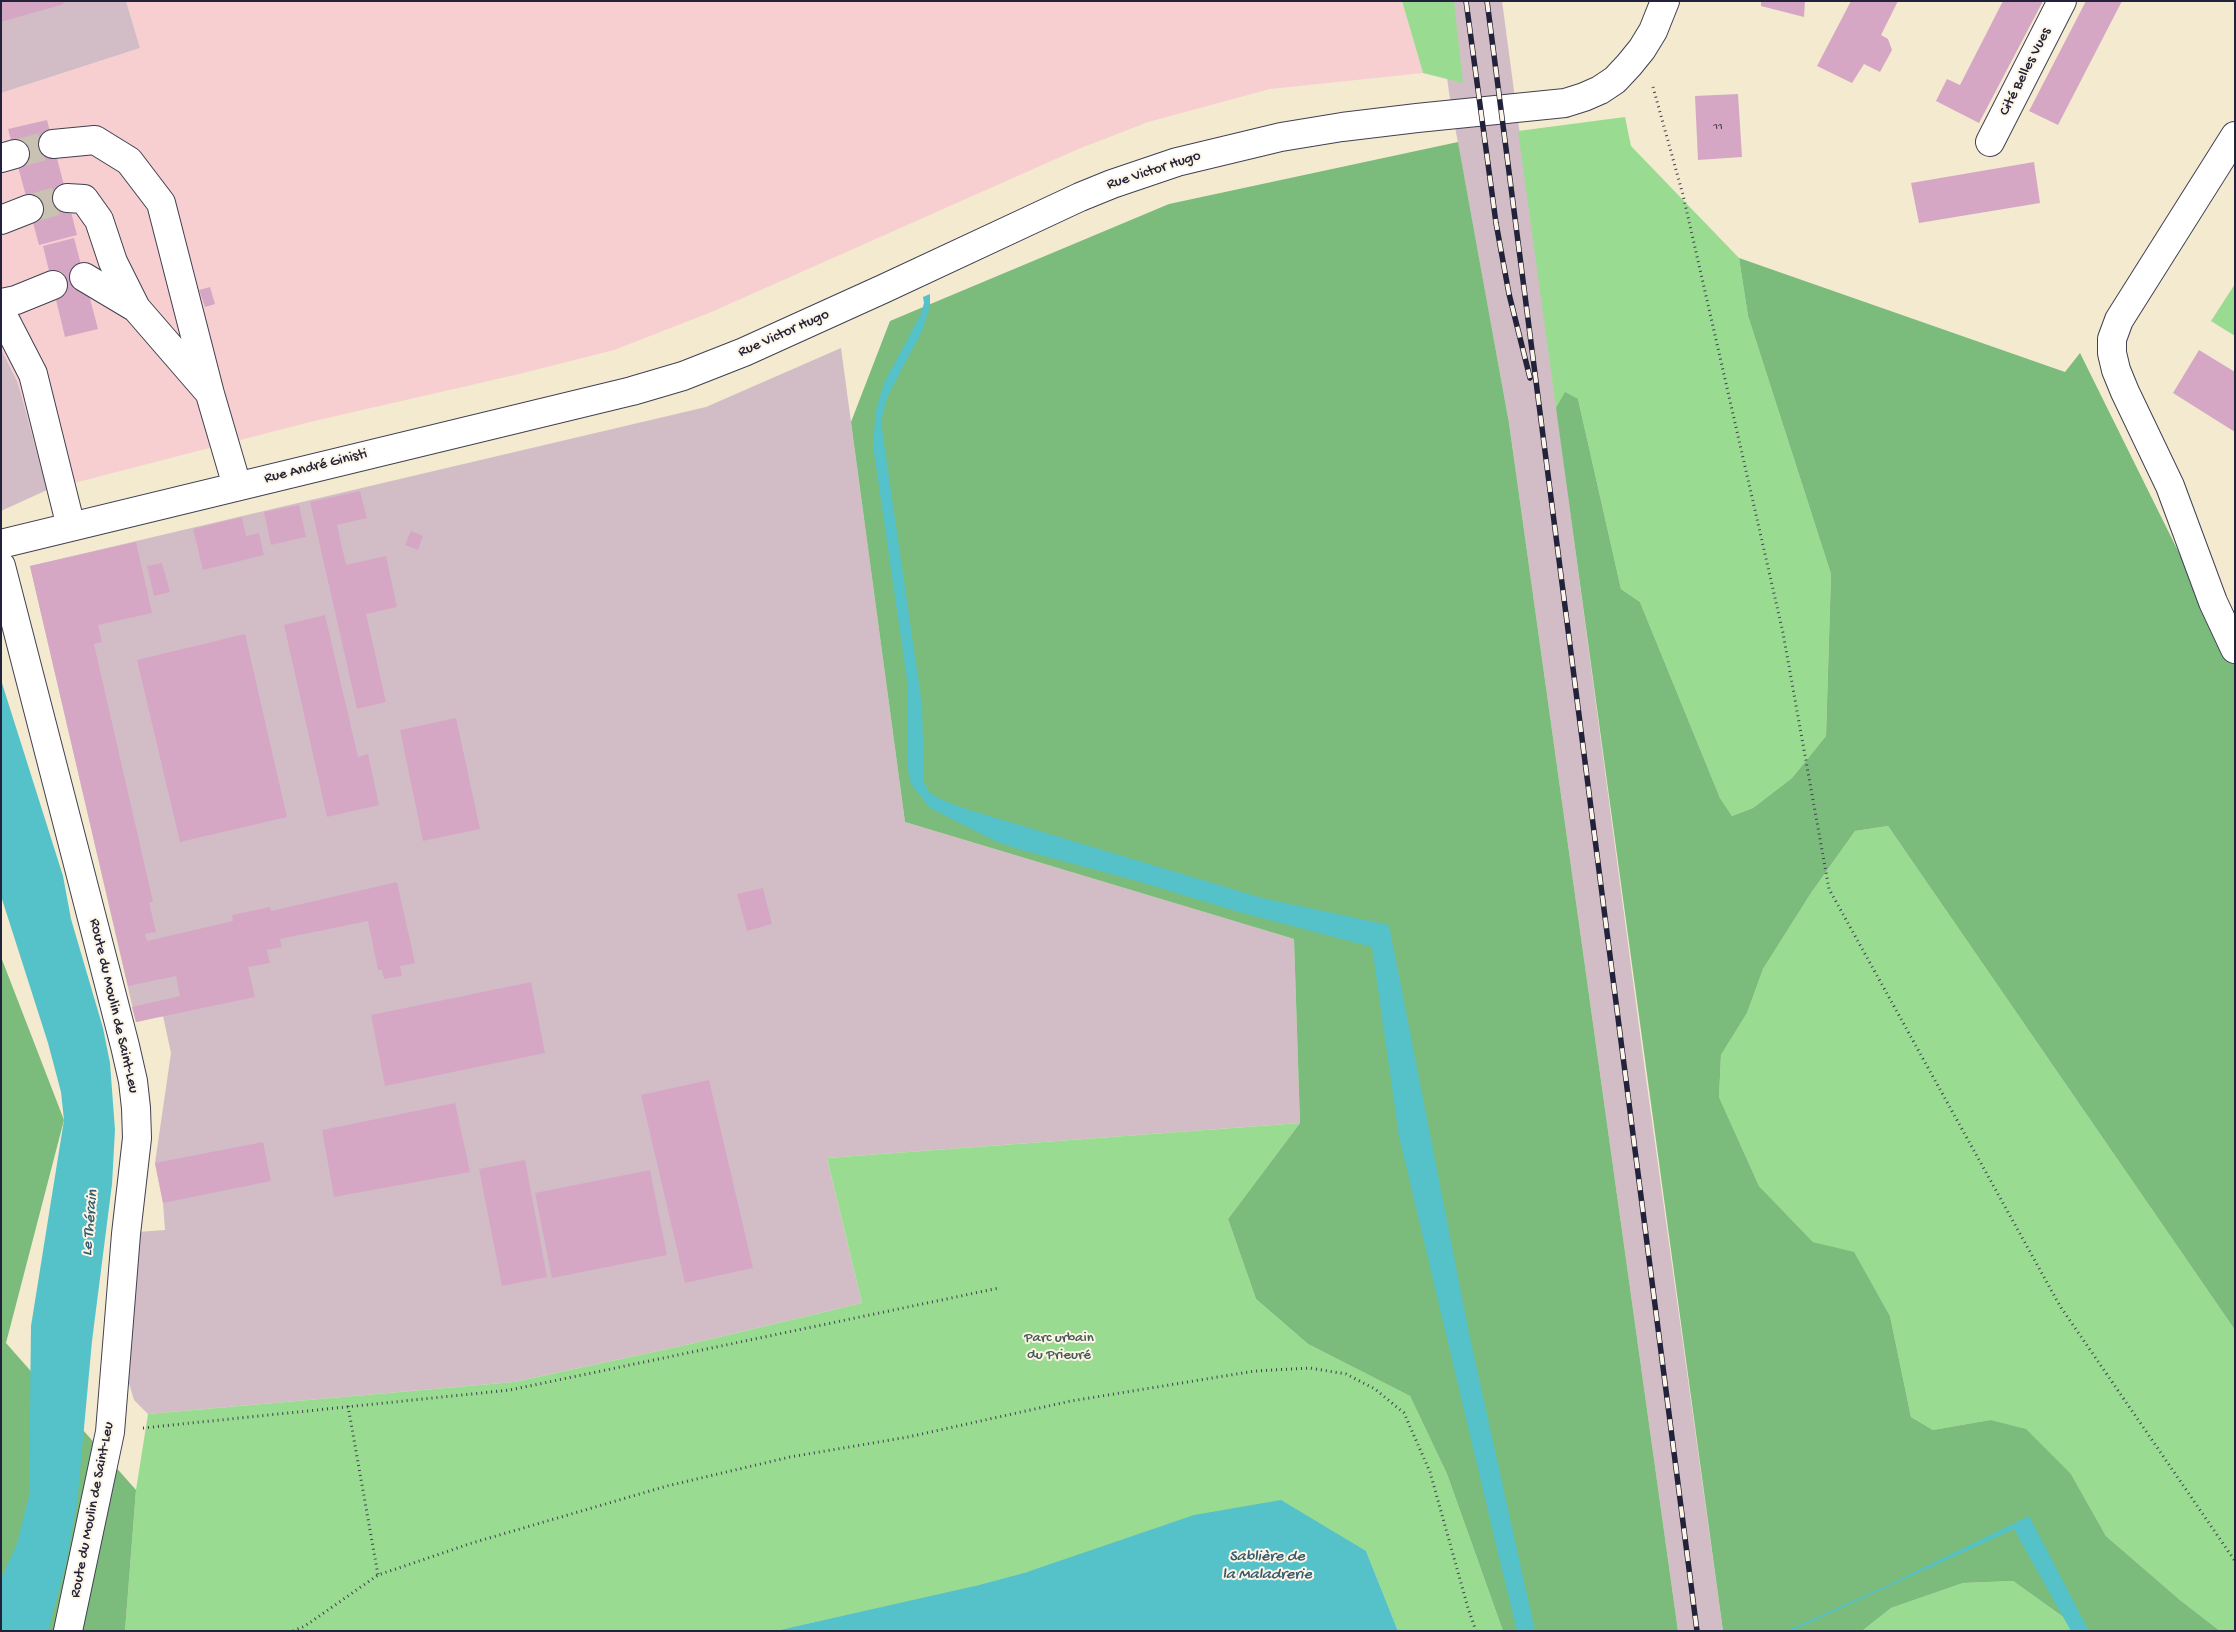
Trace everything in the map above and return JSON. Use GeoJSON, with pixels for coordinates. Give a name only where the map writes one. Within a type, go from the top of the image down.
{"type":"FeatureCollection","features":[{"type":"Feature","properties":{"kind":"street","name":"Rue Victor Hugo"},"geometry":{"type":"LineString","coordinates":[[632,391],[683,376],[744,352],[1080,197],[1145,172],[1210,153],[1314,132],[1417,118],[1564,103],[1600,90],[1615,80],[1642,49],[1653,31],[1665,1]]}},
{"type":"Feature","properties":{"kind":"street","name":"Cité Belles Vues"},"geometry":{"type":"LineString","coordinates":[[1990,142],[2062,1]]}},
{"type":"Feature","properties":{"kind":"street"},"geometry":{"type":"LineString","coordinates":[[2235,136],[2119,320],[2112,339],[2112,353],[2119,378],[2170,486],[2213,602],[2235,649]]}},
{"type":"Feature","properties":{"kind":"street"},"geometry":{"type":"LineString","coordinates":[[53,144],[95,140],[129,161],[161,203],[210,394],[237,486]]}},
{"type":"Feature","properties":{"kind":"street"},"geometry":{"type":"LineString","coordinates":[[67,198],[84,199],[99,220],[113,262],[136,308],[210,394]]}},
{"type":"Feature","properties":{"kind":"street"},"geometry":{"type":"LineString","coordinates":[[1,220],[29,209]]}},
{"type":"Feature","properties":{"kind":"street"},"geometry":{"type":"LineString","coordinates":[[84,277],[136,308]]}},
{"type":"Feature","properties":{"kind":"street"},"geometry":{"type":"LineString","coordinates":[[1,303],[16,300],[53,285]]}},
{"type":"Feature","properties":{"kind":"street"},"geometry":{"type":"LineString","coordinates":[[1,312],[33,374],[70,527]]}},
{"type":"Feature","properties":{"kind":"street","name":"Rue André Ginisti"},"geometry":{"type":"LineString","coordinates":[[1,544],[632,391]]}},
{"type":"Feature","properties":{"kind":"street","name":"Route du Moulin de Saint-Leu"},"geometry":{"type":"LineString","coordinates":[[1,566],[133,1081],[138,1138],[126,1234],[110,1432],[68,1631]]}},
{"type":"Feature","properties":{"kind":"path"},"geometry":{"type":"LineString","coordinates":[[1642,49],[1683,194],[1781,624],[1829,889],[2060,1306],[2235,1561]]}},
{"type":"Feature","properties":{"kind":"path"},"geometry":{"type":"LineString","coordinates":[[110,1432],[510,1390],[999,1288]]}},
{"type":"Feature","properties":{"kind":"path"},"geometry":{"type":"LineString","coordinates":[[292,1631],[305,1626],[378,1575],[472,1543],[667,1486],[790,1457],[908,1437],[1071,1401],[1255,1372],[1310,1368],[1346,1374],[1375,1389],[1404,1413],[1430,1472],[1476,1631]]}},
{"type":"Feature","properties":{"kind":"path"},"geometry":{"type":"LineString","coordinates":[[348,1406],[378,1575]]}},
{"type":"Feature","properties":{"kind":"path"},"geometry":{"type":"LineString","coordinates":[[305,1626],[306,1631]]}},
{"type":"Feature","properties":{"kind":"shaded area"},"geometry":{"type":"Polygon","coordinates":[[[1,1],[126,1],[140,48],[1,93],[1,1]]]}},
{"type":"Feature","properties":{"kind":"shaded area"},"geometry":{"type":"Polygon","coordinates":[[[126,1],[1402,1],[1423,73],[1270,89],[1148,122],[1076,150],[709,313],[614,350],[310,422],[47,490],[17,381],[1,349],[1,93],[140,48],[126,1]]]}},
{"type":"Feature","properties":{"kind":"shaded area"},"geometry":{"type":"Polygon","coordinates":[[[1436,1],[1502,1],[1645,1071],[1723,1631],[1678,1631],[1509,423],[1450,99],[1436,1]]]}},
{"type":"Feature","properties":{"kind":"shaded area"},"geometry":{"type":"Polygon","coordinates":[[[841,348],[905,822],[1294,939],[1300,1123],[827,1158],[862,1303],[690,1344],[514,1382],[148,1414],[134,1400],[128,1380],[138,1232],[165,1230],[163,1203],[155,1163],[171,1053],[163,1016],[136,1022],[30,566],[706,407],[841,348]]]}},
{"type":"Feature","properties":{"kind":"shaded area"},"geometry":{"type":"Polygon","coordinates":[[[1,349],[17,381],[47,490],[1,511],[1,349]]]}},
{"type":"Feature","properties":{"kind":"green space"},"geometry":{"type":"Polygon","coordinates":[[[1402,1],[1454,1],[1463,83],[1423,73],[1402,1]]]}},
{"type":"Feature","properties":{"kind":"green space"},"geometry":{"type":"Polygon","coordinates":[[[1625,117],[1631,146],[1739,258],[1748,316],[1831,574],[1826,736],[1792,778],[1753,808],[1732,816],[1720,798],[1640,602],[1621,589],[1578,399],[1556,408],[1518,131],[1625,117]]]}},
{"type":"Feature","properties":{"kind":"green space"},"geometry":{"type":"Polygon","coordinates":[[[1458,142],[1509,423],[1678,1631],[1503,1631],[1447,1474],[1410,1396],[1308,1344],[1256,1299],[1228,1219],[1300,1123],[1294,939],[905,822],[851,422],[890,321],[1169,204],[1458,142]]]}},
{"type":"Feature","properties":{"kind":"green space"},"geometry":{"type":"Polygon","coordinates":[[[1739,258],[2065,372],[2080,353],[2235,666],[2235,1330],[1888,826],[1855,831],[1811,893],[1763,969],[1747,1013],[1721,1055],[1719,1097],[1759,1186],[1813,1242],[1854,1252],[1890,1316],[1911,1417],[1933,1430],[1990,1420],[2026,1429],[2071,1474],[2106,1536],[2180,1600],[2220,1631],[2083,1631],[2013,1581],[1963,1583],[1891,1608],[1862,1631],[1723,1631],[1556,408],[1565,392],[1578,399],[1621,589],[1640,602],[1720,798],[1732,816],[1753,808],[1792,778],[1826,736],[1831,574],[1748,316],[1739,258]]]}},
{"type":"Feature","properties":{"kind":"green space"},"geometry":{"type":"Polygon","coordinates":[[[2235,284],[2235,336],[2211,321],[2235,284]]]}},
{"type":"Feature","properties":{"kind":"green space"},"geometry":{"type":"Polygon","coordinates":[[[1888,826],[2235,1330],[2235,1631],[2220,1631],[2180,1600],[2106,1536],[2071,1474],[1990,1420],[1933,1430],[1911,1417],[1890,1316],[1854,1253],[1813,1242],[1759,1186],[1719,1097],[1721,1055],[1747,1013],[1763,969],[1811,893],[1855,831],[1888,826]]]}},
{"type":"Feature","properties":{"kind":"green space"},"geometry":{"type":"Polygon","coordinates":[[[1,957],[64,1120],[6,1343],[136,1490],[125,1631],[1,1631],[1,957]]]}},
{"type":"Feature","properties":{"kind":"green space","name":"Parc urbain du Prieuré"},"geometry":{"type":"Polygon","coordinates":[[[1300,1123],[1228,1219],[1256,1299],[1308,1344],[1410,1396],[1447,1474],[1503,1631],[1398,1631],[1366,1551],[1027,1572],[961,1590],[775,1631],[125,1631],[136,1490],[148,1414],[514,1382],[690,1344],[862,1303],[827,1158],[1300,1123]]]}},
{"type":"Feature","properties":{"kind":"green space"},"geometry":{"type":"Polygon","coordinates":[[[2013,1581],[2083,1631],[1862,1631],[1891,1608],[1963,1583],[2013,1581]]]}},
{"type":"Feature","properties":{"kind":"water"},"geometry":{"type":"Polygon","coordinates":[[[930,294],[930,306],[922,331],[887,397],[881,422],[922,705],[924,782],[929,792],[938,798],[963,808],[1262,898],[1389,925],[1469,1333],[1535,1631],[1517,1631],[1498,1553],[1399,1136],[1372,947],[1239,912],[995,841],[930,808],[911,784],[908,769],[907,680],[873,445],[876,410],[884,383],[921,314],[924,303],[923,297],[930,294]]]}},
{"type":"Feature","properties":{"kind":"water","name":"Le Thérain"},"geometry":{"type":"Polygon","coordinates":[[[1,680],[63,876],[71,919],[103,1028],[110,1063],[115,1130],[112,1184],[92,1341],[77,1504],[66,1564],[48,1631],[1,1631],[1,1579],[17,1544],[29,1496],[31,1326],[64,1120],[61,1092],[48,1043],[1,896],[1,680]]]}},
{"type":"Feature","properties":{"kind":"water","name":"Sablière de la Maladrerie"},"geometry":{"type":"Polygon","coordinates":[[[1281,1500],[1366,1551],[1398,1631],[775,1631],[975,1586],[1027,1572],[1194,1515],[1281,1500]]]}},
{"type":"Feature","properties":{"kind":"water"},"geometry":{"type":"Polygon","coordinates":[[[2029,1516],[2089,1631],[2071,1631],[2014,1529],[1791,1631],[1786,1631],[1888,1585],[2029,1516]]]}},
{"type":"Feature","properties":{"kind":"building"},"geometry":{"type":"Polygon","coordinates":[[[1,1],[62,1],[64,4],[1,22],[1,1]]]}},
{"type":"Feature","properties":{"kind":"building"},"geometry":{"type":"Polygon","coordinates":[[[1761,1],[1805,1],[1804,17],[1761,6],[1761,1]]]}},
{"type":"Feature","properties":{"kind":"building"},"geometry":{"type":"Polygon","coordinates":[[[1851,1],[1898,1],[1881,35],[1888,39],[1892,50],[1880,72],[1864,64],[1852,83],[1817,66],[1851,1]]]}},
{"type":"Feature","properties":{"kind":"building"},"geometry":{"type":"Polygon","coordinates":[[[2003,1],[2043,1],[1979,123],[1936,101],[1947,79],[1960,85],[2003,1]]]}},
{"type":"Feature","properties":{"kind":"building"},"geometry":{"type":"Polygon","coordinates":[[[2086,1],[2122,1],[2058,125],[2029,111],[2086,1]]]}},
{"type":"Feature","properties":{"kind":"building"},"geometry":{"type":"Polygon","coordinates":[[[1738,94],[1742,157],[1698,160],[1695,96],[1738,94]]]}},
{"type":"Feature","properties":{"kind":"building"},"geometry":{"type":"Polygon","coordinates":[[[47,120],[77,235],[39,245],[8,129],[47,120]]]}},
{"type":"Feature","properties":{"kind":"building"},"geometry":{"type":"Polygon","coordinates":[[[2034,162],[2040,203],[1919,223],[1911,183],[2034,162]]]}},
{"type":"Feature","properties":{"kind":"building"},"geometry":{"type":"Polygon","coordinates":[[[74,238],[98,329],[65,337],[43,246],[74,238]]]}},
{"type":"Feature","properties":{"kind":"building"},"geometry":{"type":"Polygon","coordinates":[[[210,287],[215,304],[205,307],[199,290],[210,287]]]}},
{"type":"Feature","properties":{"kind":"building"},"geometry":{"type":"Polygon","coordinates":[[[2199,350],[2235,372],[2235,432],[2173,393],[2199,350]]]}},
{"type":"Feature","properties":{"kind":"building"},"geometry":{"type":"Polygon","coordinates":[[[360,491],[367,518],[337,525],[346,565],[386,556],[397,607],[366,614],[386,702],[357,709],[310,502],[360,491]]]}},
{"type":"Feature","properties":{"kind":"building"},"geometry":{"type":"Polygon","coordinates":[[[299,505],[306,537],[271,545],[264,512],[299,505]]]}},
{"type":"Feature","properties":{"kind":"building"},"geometry":{"type":"Polygon","coordinates":[[[242,517],[246,536],[259,533],[264,555],[203,570],[193,529],[242,517]]]}},
{"type":"Feature","properties":{"kind":"building"},"geometry":{"type":"Polygon","coordinates":[[[411,531],[423,536],[418,550],[405,545],[411,531]]]}},
{"type":"Feature","properties":{"kind":"building"},"geometry":{"type":"Polygon","coordinates":[[[136,542],[152,613],[98,625],[102,642],[94,644],[153,902],[149,902],[156,932],[145,934],[147,941],[233,921],[232,915],[270,907],[271,911],[397,882],[415,963],[400,966],[402,976],[384,979],[382,970],[378,970],[368,921],[280,939],[282,947],[267,950],[270,963],[248,967],[255,997],[136,1022],[132,1007],[180,996],[176,976],[128,986],[30,566],[136,542]]]}},
{"type":"Feature","properties":{"kind":"building"},"geometry":{"type":"Polygon","coordinates":[[[162,563],[170,592],[154,596],[147,566],[162,563]]]}},
{"type":"Feature","properties":{"kind":"building"},"geometry":{"type":"Polygon","coordinates":[[[325,615],[358,757],[368,754],[379,805],[327,817],[284,625],[325,615]]]}},
{"type":"Feature","properties":{"kind":"building"},"geometry":{"type":"Polygon","coordinates":[[[245,634],[287,817],[180,842],[137,660],[245,634]]]}},
{"type":"Feature","properties":{"kind":"building"},"geometry":{"type":"Polygon","coordinates":[[[456,718],[480,829],[423,841],[400,730],[456,718]]]}},
{"type":"Feature","properties":{"kind":"building"},"geometry":{"type":"Polygon","coordinates":[[[763,888],[772,924],[747,931],[737,894],[763,888]]]}},
{"type":"Feature","properties":{"kind":"building"},"geometry":{"type":"Polygon","coordinates":[[[531,982],[545,1053],[385,1086],[371,1015],[531,982]]]}},
{"type":"Feature","properties":{"kind":"building"},"geometry":{"type":"Polygon","coordinates":[[[709,1080],[753,1268],[685,1283],[641,1095],[709,1080]]]}},
{"type":"Feature","properties":{"kind":"building"},"geometry":{"type":"Polygon","coordinates":[[[455,1103],[470,1172],[334,1197],[322,1130],[455,1103]]]}},
{"type":"Feature","properties":{"kind":"building"},"geometry":{"type":"Polygon","coordinates":[[[263,1142],[271,1181],[163,1203],[155,1163],[263,1142]]]}},
{"type":"Feature","properties":{"kind":"building"},"geometry":{"type":"Polygon","coordinates":[[[525,1160],[547,1277],[502,1286],[479,1169],[525,1160]]]}},
{"type":"Feature","properties":{"kind":"building"},"geometry":{"type":"Polygon","coordinates":[[[650,1170],[667,1255],[552,1278],[535,1193],[650,1170]]]}},
{"type":"Feature","properties":{"kind":"tunnel"},"geometry":{"type":"LineString","coordinates":[[15,154],[53,144]]}},
{"type":"Feature","properties":{"kind":"tunnel"},"geometry":{"type":"LineString","coordinates":[[29,209],[67,198]]}},
{"type":"Feature","properties":{"kind":"railway"},"geometry":{"type":"LineString","coordinates":[[1466,1],[1496,223],[1509,294],[1530,378]]}},
{"type":"Feature","properties":{"kind":"railway"},"geometry":{"type":"LineString","coordinates":[[1487,1],[1697,1631]]}}]}
